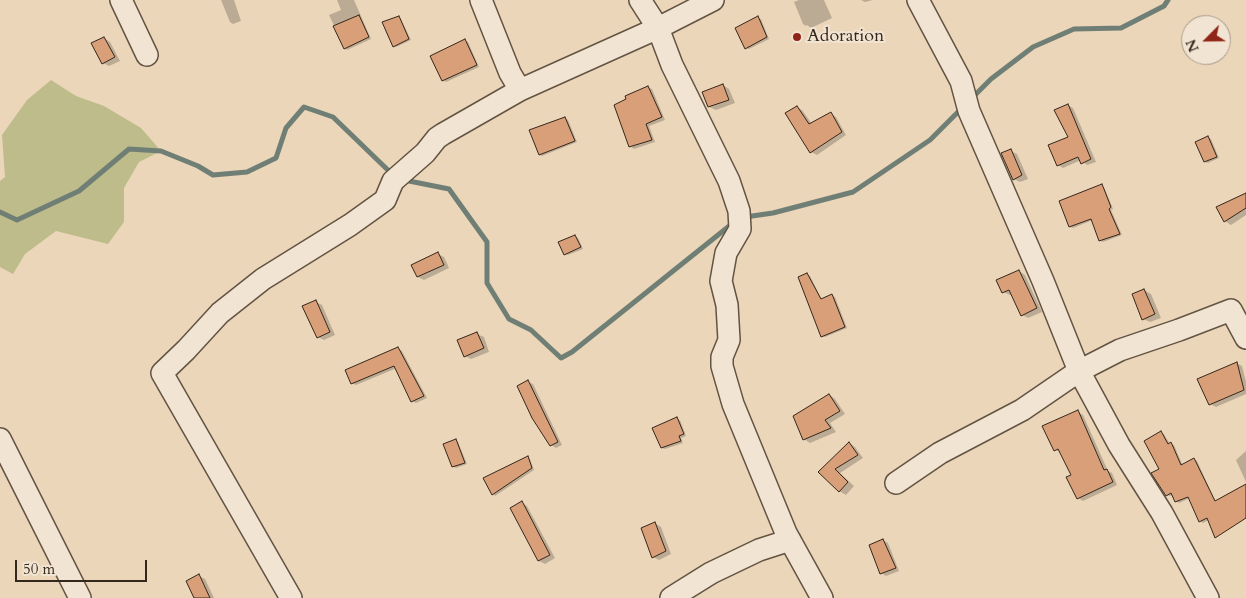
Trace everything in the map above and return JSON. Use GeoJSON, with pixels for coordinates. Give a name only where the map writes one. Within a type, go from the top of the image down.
{"type":"FeatureCollection","features":[{"type":"Feature","properties":{"kind":"street"},"geometry":{"type":"LineString","coordinates":[[121,0],[147,55]]}},
{"type":"Feature","properties":{"kind":"street"},"geometry":{"type":"LineString","coordinates":[[481,0],[510,73],[520,90]]}},
{"type":"Feature","properties":{"kind":"street"},"geometry":{"type":"LineString","coordinates":[[640,0],[658,28],[672,65],[729,181],[739,210],[740,229],[726,254],[721,281],[727,305],[729,340],[722,357],[722,366],[733,404],[790,540],[822,598]]}},
{"type":"Feature","properties":{"kind":"street"},"geometry":{"type":"LineString","coordinates":[[291,598],[162,373],[220,313],[263,279],[350,225],[385,200],[393,181],[426,153],[437,138],[520,90],[658,28],[713,0]]}},
{"type":"Feature","properties":{"kind":"street"},"geometry":{"type":"LineString","coordinates":[[918,0],[960,81],[968,111],[1043,281],[1079,371],[1119,445],[1162,513],[1208,598]]}},
{"type":"Feature","properties":{"kind":"street"},"geometry":{"type":"LineString","coordinates":[[896,483],[940,453],[1022,410],[1079,371],[1120,350],[1230,310],[1246,338]]}},
{"type":"Feature","properties":{"kind":"street"},"geometry":{"type":"LineString","coordinates":[[0,439],[80,598]]}},
{"type":"Feature","properties":{"kind":"street"},"geometry":{"type":"LineString","coordinates":[[670,598],[711,573],[759,550],[790,540]]}},
{"type":"Feature","properties":{"kind":"shaded area"},"geometry":{"type":"Polygon","coordinates":[[[51,80],[76,96],[104,106],[141,128],[161,151],[139,162],[124,188],[124,222],[108,244],[56,231],[25,254],[13,274],[0,267],[0,181],[5,177],[2,135],[27,100],[51,80]]]}},
{"type":"Feature","properties":{"kind":"building"},"geometry":{"type":"Polygon","coordinates":[[[359,15],[369,37],[344,49],[333,26],[359,15]]]}},
{"type":"Feature","properties":{"kind":"building"},"geometry":{"type":"Polygon","coordinates":[[[399,16],[409,39],[393,47],[382,22],[399,16]]]}},
{"type":"Feature","properties":{"kind":"building"},"geometry":{"type":"Polygon","coordinates":[[[758,16],[767,37],[745,49],[735,28],[758,16]]]}},
{"type":"Feature","properties":{"kind":"building"},"geometry":{"type":"Polygon","coordinates":[[[104,37],[115,57],[102,64],[91,43],[104,37]]]}},
{"type":"Feature","properties":{"kind":"building"},"geometry":{"type":"Polygon","coordinates":[[[465,39],[477,65],[442,81],[430,56],[465,39]]]}},
{"type":"Feature","properties":{"kind":"building"},"geometry":{"type":"Polygon","coordinates":[[[723,84],[729,100],[708,107],[702,92],[723,84]]]}},
{"type":"Feature","properties":{"kind":"building"},"geometry":{"type":"Polygon","coordinates":[[[648,86],[662,117],[646,124],[652,140],[629,147],[614,105],[626,99],[625,96],[648,86]]]}},
{"type":"Feature","properties":{"kind":"building"},"geometry":{"type":"Polygon","coordinates":[[[1068,104],[1091,159],[1081,164],[1078,157],[1057,166],[1048,145],[1068,137],[1054,110],[1068,104]]]}},
{"type":"Feature","properties":{"kind":"building"},"geometry":{"type":"Polygon","coordinates":[[[797,106],[809,124],[831,112],[842,132],[810,153],[785,113],[797,106]]]}},
{"type":"Feature","properties":{"kind":"building"},"geometry":{"type":"Polygon","coordinates":[[[565,117],[575,141],[539,155],[529,130],[565,117]]]}},
{"type":"Feature","properties":{"kind":"building"},"geometry":{"type":"Polygon","coordinates":[[[1208,136],[1217,157],[1204,162],[1195,142],[1208,136]]]}},
{"type":"Feature","properties":{"kind":"building"},"geometry":{"type":"Polygon","coordinates":[[[1011,149],[1022,175],[1013,180],[1001,153],[1011,149]]]}},
{"type":"Feature","properties":{"kind":"building"},"geometry":{"type":"Polygon","coordinates":[[[1102,184],[1111,207],[1109,209],[1120,234],[1099,241],[1091,219],[1069,227],[1059,201],[1102,184]]]}},
{"type":"Feature","properties":{"kind":"building"},"geometry":{"type":"Polygon","coordinates":[[[1246,193],[1246,208],[1224,222],[1216,207],[1246,193]]]}},
{"type":"Feature","properties":{"kind":"building"},"geometry":{"type":"Polygon","coordinates":[[[575,235],[581,247],[564,255],[558,242],[575,235]]]}},
{"type":"Feature","properties":{"kind":"building"},"geometry":{"type":"Polygon","coordinates":[[[438,252],[444,265],[417,277],[411,265],[438,252]]]}},
{"type":"Feature","properties":{"kind":"building"},"geometry":{"type":"Polygon","coordinates":[[[1019,270],[1037,308],[1021,316],[1009,290],[1002,293],[996,280],[1019,270]]]}},
{"type":"Feature","properties":{"kind":"building"},"geometry":{"type":"Polygon","coordinates":[[[807,273],[821,299],[832,294],[845,327],[821,337],[798,277],[807,273]]]}},
{"type":"Feature","properties":{"kind":"building"},"geometry":{"type":"Polygon","coordinates":[[[1144,289],[1155,314],[1142,320],[1132,294],[1144,289]]]}},
{"type":"Feature","properties":{"kind":"building"},"geometry":{"type":"Polygon","coordinates":[[[316,300],[330,332],[317,338],[302,306],[316,300]]]}},
{"type":"Feature","properties":{"kind":"building"},"geometry":{"type":"Polygon","coordinates":[[[477,332],[484,348],[464,357],[457,340],[477,332]]]}},
{"type":"Feature","properties":{"kind":"building"},"geometry":{"type":"Polygon","coordinates":[[[398,347],[424,396],[411,402],[394,366],[351,384],[345,370],[398,347]]]}},
{"type":"Feature","properties":{"kind":"building"},"geometry":{"type":"Polygon","coordinates":[[[1237,362],[1244,390],[1209,405],[1197,379],[1237,362]]]}},
{"type":"Feature","properties":{"kind":"building"},"geometry":{"type":"Polygon","coordinates":[[[528,380],[558,442],[550,446],[532,418],[517,386],[528,380]]]}},
{"type":"Feature","properties":{"kind":"building"},"geometry":{"type":"Polygon","coordinates":[[[829,394],[840,411],[825,420],[831,428],[803,440],[793,416],[829,394]]]}},
{"type":"Feature","properties":{"kind":"building"},"geometry":{"type":"Polygon","coordinates":[[[1078,410],[1104,470],[1107,469],[1113,482],[1077,499],[1066,477],[1071,475],[1058,449],[1054,451],[1042,426],[1078,410]]]}},
{"type":"Feature","properties":{"kind":"building"},"geometry":{"type":"Polygon","coordinates":[[[677,417],[684,434],[679,436],[681,441],[661,448],[652,428],[677,417]]]}},
{"type":"Feature","properties":{"kind":"building"},"geometry":{"type":"Polygon","coordinates":[[[1161,431],[1168,444],[1171,442],[1181,465],[1194,458],[1215,501],[1246,484],[1246,518],[1215,538],[1207,518],[1199,522],[1188,497],[1175,502],[1171,493],[1166,496],[1151,473],[1159,469],[1144,441],[1161,431]]]}},
{"type":"Feature","properties":{"kind":"building"},"geometry":{"type":"Polygon","coordinates":[[[456,439],[465,463],[452,467],[443,444],[456,439]]]}},
{"type":"Feature","properties":{"kind":"building"},"geometry":{"type":"Polygon","coordinates":[[[849,442],[858,455],[835,469],[848,482],[839,492],[818,472],[849,442]]]}},
{"type":"Feature","properties":{"kind":"building"},"geometry":{"type":"Polygon","coordinates":[[[528,456],[532,468],[492,495],[483,478],[528,456]]]}},
{"type":"Feature","properties":{"kind":"building"},"geometry":{"type":"Polygon","coordinates":[[[522,501],[550,555],[538,561],[510,508],[522,501]]]}},
{"type":"Feature","properties":{"kind":"building"},"geometry":{"type":"Polygon","coordinates":[[[655,522],[666,551],[652,558],[641,528],[655,522]]]}},
{"type":"Feature","properties":{"kind":"building"},"geometry":{"type":"Polygon","coordinates":[[[883,539],[896,568],[880,574],[869,545],[883,539]]]}},
{"type":"Feature","properties":{"kind":"building"},"geometry":{"type":"Polygon","coordinates":[[[199,574],[210,598],[194,598],[186,581],[199,574]]]}},
{"type":"Feature","properties":{"kind":"waterway"},"geometry":{"type":"LineString","coordinates":[[972,98],[991,79],[1033,47],[1074,29],[1121,28],[1164,6],[1168,0]]}},
{"type":"Feature","properties":{"kind":"waterway"},"geometry":{"type":"LineString","coordinates":[[0,212],[17,220],[79,191],[129,149],[161,151],[198,166],[213,175],[247,172],[276,158],[286,128],[304,107],[333,117],[392,174]]}},
{"type":"Feature","properties":{"kind":"waterway"},"geometry":{"type":"LineString","coordinates":[[745,217],[773,213],[853,192],[930,140],[962,108]]}},
{"type":"Feature","properties":{"kind":"waterway"},"geometry":{"type":"LineString","coordinates":[[404,180],[449,189],[487,242],[487,283],[509,319],[531,330],[561,358],[572,352],[733,223]]}},
{"type":"Feature","properties":{"kind":"place","name":"Adoration"},"geometry":{"type":"Point","coordinates":[797,37]}}]}
